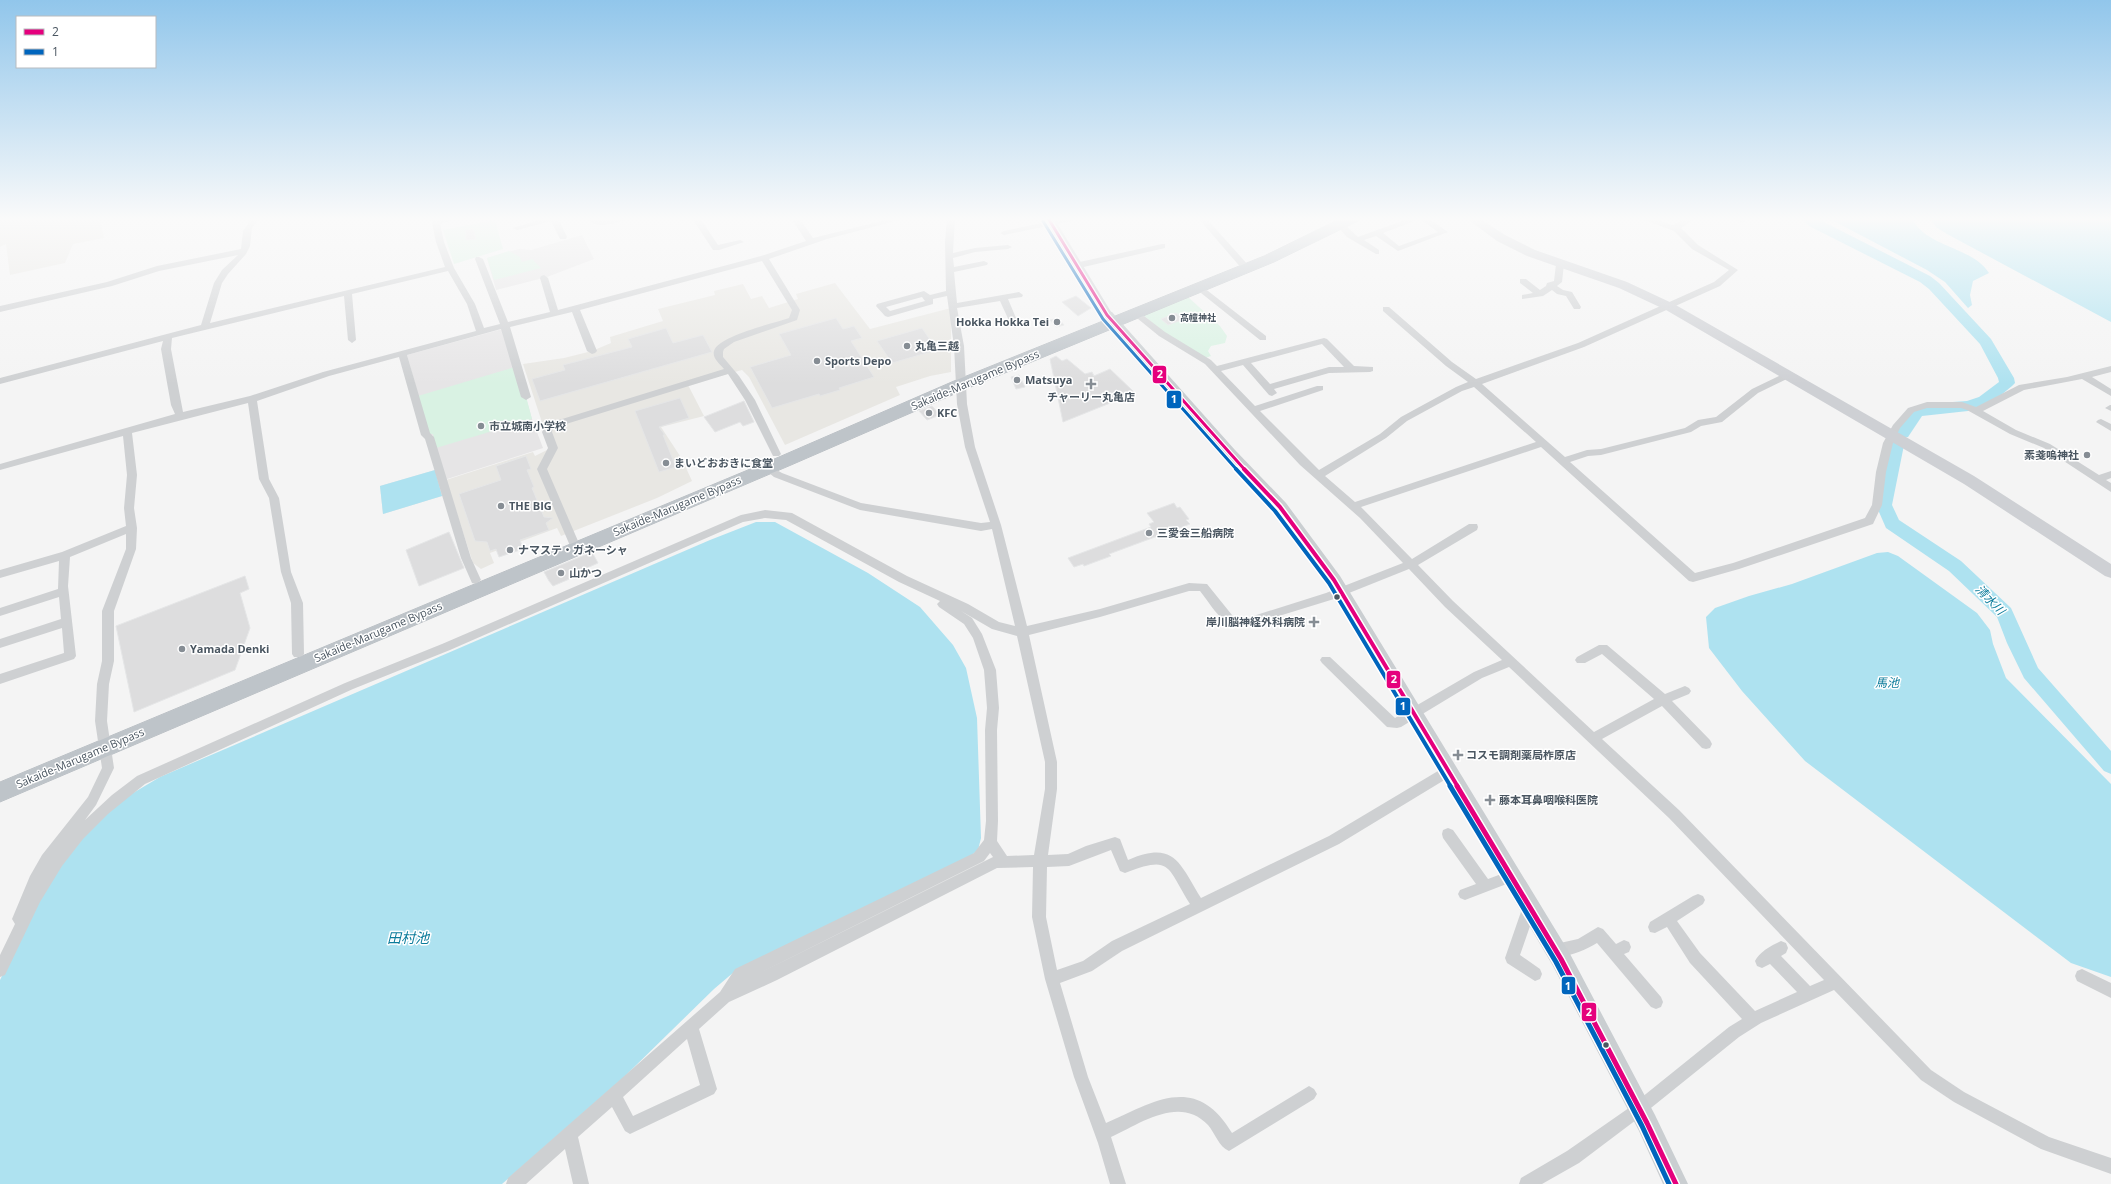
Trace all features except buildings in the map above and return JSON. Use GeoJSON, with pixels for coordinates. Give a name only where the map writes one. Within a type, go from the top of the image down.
{"type":"FeatureCollection","features":[{"type":"Feature","properties":{"kind":"highway","name":"Sakaide-Marugame Bypass"},"geometry":{"type":"LineString","coordinates":[[0,779],[104,742],[960,381],[1221,273]]}},
{"type":"Feature","properties":{"kind":"highway","name":"Sakaide-Marugame Bypass"},"geometry":{"type":"LineString","coordinates":[[1110,319],[1135,312],[1199,287],[1225,273]]}},
{"type":"Feature","properties":{"kind":"highway","name":"Sakaide-Marugame Bypass"},"geometry":{"type":"LineString","coordinates":[[0,792],[104,742],[298,654],[476,580],[574,544]]}},
{"type":"Feature","properties":{"kind":"main road"},"geometry":{"type":"LineString","coordinates":[[1110,319],[1230,454],[1280,507],[1341,592],[1556,950],[1639,1108],[1676,1184]]}},
{"type":"Feature","properties":{"kind":"street"},"geometry":{"type":"LineString","coordinates":[[0,309],[109,284],[143,273]]}},
{"type":"Feature","properties":{"kind":"street"},"geometry":{"type":"LineString","coordinates":[[205,327],[220,281],[224,273]]}},
{"type":"Feature","properties":{"kind":"street"},"geometry":{"type":"LineString","coordinates":[[0,381],[168,336],[428,273]]}},
{"type":"Feature","properties":{"kind":"street"},"geometry":{"type":"LineString","coordinates":[[453,273],[471,304],[481,332]]}},
{"type":"Feature","properties":{"kind":"street"},"geometry":{"type":"LineString","coordinates":[[485,273],[505,326],[526,397]]}},
{"type":"Feature","properties":{"kind":"street"},"geometry":{"type":"LineString","coordinates":[[0,467],[180,416],[252,399],[298,382],[402,353],[575,308],[614,300],[710,273]]}},
{"type":"Feature","properties":{"kind":"street"},"geometry":{"type":"LineString","coordinates":[[773,273],[796,310],[793,320],[725,343],[718,352],[719,357],[730,370],[750,400],[778,475],[860,506],[981,527],[996,525]]}},
{"type":"Feature","properties":{"kind":"street"},"geometry":{"type":"LineString","coordinates":[[950,273],[952,306],[959,346],[960,381],[970,447],[996,525],[1016,602],[1021,632],[1051,762],[1051,789],[1040,862],[1039,917],[1052,979],[1081,1077],[1102,1133],[1118,1184]]}},
{"type":"Feature","properties":{"kind":"street"},"geometry":{"type":"LineString","coordinates":[[1080,273],[1110,319]]}},
{"type":"Feature","properties":{"kind":"street"},"geometry":{"type":"LineString","coordinates":[[1525,297],[1540,294],[1550,285],[1558,282],[1559,273]]}},
{"type":"Feature","properties":{"kind":"street"},"geometry":{"type":"LineString","coordinates":[[1588,273],[1623,285],[1670,306],[1969,480],[2111,572]]}},
{"type":"Feature","properties":{"kind":"street"},"geometry":{"type":"LineString","coordinates":[[1319,475],[1383,436],[1404,419],[1459,389],[1561,353],[1717,284],[1730,273]]}},
{"type":"Feature","properties":{"kind":"street"},"geometry":{"type":"LineString","coordinates":[[544,278],[555,313]]}},
{"type":"Feature","properties":{"kind":"street"},"geometry":{"type":"LineString","coordinates":[[1524,281],[1540,294]]}},
{"type":"Feature","properties":{"kind":"street"},"geometry":{"type":"LineString","coordinates":[[1550,285],[1560,292],[1568,294],[1577,307]]}},
{"type":"Feature","properties":{"kind":"street"},"geometry":{"type":"LineString","coordinates":[[1199,287],[1263,338]]}},
{"type":"Feature","properties":{"kind":"street"},"geometry":{"type":"LineString","coordinates":[[348,292],[352,340]]}},
{"type":"Feature","properties":{"kind":"street"},"geometry":{"type":"LineString","coordinates":[[928,298],[951,293]]}},
{"type":"Feature","properties":{"kind":"street"},"geometry":{"type":"LineString","coordinates":[[924,294],[928,298],[930,302],[888,314],[880,306],[924,294]]}},
{"type":"Feature","properties":{"kind":"street"},"geometry":{"type":"LineString","coordinates":[[952,306],[1019,295]]}},
{"type":"Feature","properties":{"kind":"street"},"geometry":{"type":"LineString","coordinates":[[1003,297],[1015,325]]}},
{"type":"Feature","properties":{"kind":"street"},"geometry":{"type":"LineString","coordinates":[[575,308],[592,351]]}},
{"type":"Feature","properties":{"kind":"street"},"geometry":{"type":"LineString","coordinates":[[1386,309],[1449,364],[1475,383],[1693,578],[1735,566],[1869,521],[1877,505],[1881,472],[1888,443],[1901,421],[1911,410],[1916,407],[1945,404],[1969,408],[2013,432],[2047,446],[2111,488]]}},
{"type":"Feature","properties":{"kind":"street"},"geometry":{"type":"LineString","coordinates":[[1135,312],[1162,334],[1208,362],[1253,410],[1319,475],[1364,515],[1450,604],[1496,646],[1510,662],[1594,738],[1674,814],[1926,1075],[1959,1097],[2046,1144],[2111,1166]]}},
{"type":"Feature","properties":{"kind":"street"},"geometry":{"type":"LineString","coordinates":[[168,336],[166,349],[172,373],[176,405],[180,416]]}},
{"type":"Feature","properties":{"kind":"street"},"geometry":{"type":"LineString","coordinates":[[1216,370],[1324,341],[1351,369]]}},
{"type":"Feature","properties":{"kind":"street"},"geometry":{"type":"LineString","coordinates":[[402,353],[426,435],[429,437],[466,558],[476,580]]}},
{"type":"Feature","properties":{"kind":"street"},"geometry":{"type":"LineString","coordinates":[[1245,362],[1278,401]]}},
{"type":"Feature","properties":{"kind":"street"},"geometry":{"type":"LineString","coordinates":[[1268,388],[1329,370],[1370,369]]}},
{"type":"Feature","properties":{"kind":"street"},"geometry":{"type":"LineString","coordinates":[[1969,408],[2022,386],[2084,376],[2111,369]]}},
{"type":"Feature","properties":{"kind":"street"},"geometry":{"type":"LineString","coordinates":[[574,544],[542,469],[553,448],[547,432],[549,426],[730,370]]}},
{"type":"Feature","properties":{"kind":"street"},"geometry":{"type":"LineString","coordinates":[[1563,461],[1587,453],[1601,452],[1680,432],[1694,427],[1698,423],[1719,420],[1756,391],[1788,375]]}},
{"type":"Feature","properties":{"kind":"street"},"geometry":{"type":"LineString","coordinates":[[2084,376],[2111,393]]}},
{"type":"Feature","properties":{"kind":"street"},"geometry":{"type":"LineString","coordinates":[[1253,410],[1320,388]]}},
{"type":"Feature","properties":{"kind":"street"},"geometry":{"type":"LineString","coordinates":[[252,399],[264,479],[274,498],[286,572],[297,603],[298,654]]}},
{"type":"Feature","properties":{"kind":"street"},"geometry":{"type":"LineString","coordinates":[[2101,422],[2111,428]]}},
{"type":"Feature","properties":{"kind":"street"},"geometry":{"type":"LineString","coordinates":[[17,935],[18,924],[35,880],[47,859],[92,801],[104,780],[108,762],[104,742],[102,702],[108,661],[108,611],[131,549],[132,528],[129,508],[132,475],[127,432]]}},
{"type":"Feature","properties":{"kind":"street"},"geometry":{"type":"LineString","coordinates":[[1353,506],[1543,443]]}},
{"type":"Feature","properties":{"kind":"street"},"geometry":{"type":"LineString","coordinates":[[2098,480],[2111,474]]}},
{"type":"Feature","properties":{"kind":"street"},"geometry":{"type":"LineString","coordinates":[[0,970],[50,874],[72,845],[123,792],[141,780],[350,686],[446,647],[741,519],[765,514],[788,516],[903,579],[964,607],[996,626],[1021,632],[1100,614],[1189,587],[1203,587],[1228,618],[1236,622],[1250,621],[1341,592],[1412,564],[1473,527]]}},
{"type":"Feature","properties":{"kind":"street"},"geometry":{"type":"LineString","coordinates":[[0,574],[65,555],[132,528]]}},
{"type":"Feature","properties":{"kind":"street"},"geometry":{"type":"LineString","coordinates":[[0,679],[70,656],[63,591],[65,555]]}},
{"type":"Feature","properties":{"kind":"street"},"geometry":{"type":"LineString","coordinates":[[903,579],[968,621],[978,637],[990,670],[994,708],[991,730],[992,821],[990,842],[991,846],[1003,861]]}},
{"type":"Feature","properties":{"kind":"street"},"geometry":{"type":"LineString","coordinates":[[0,612],[63,591]]}},
{"type":"Feature","properties":{"kind":"street"},"geometry":{"type":"LineString","coordinates":[[0,644],[66,622]]}},
{"type":"Feature","properties":{"kind":"street"},"geometry":{"type":"LineString","coordinates":[[1581,660],[1603,648],[1663,700],[1706,744]]}},
{"type":"Feature","properties":{"kind":"street"},"geometry":{"type":"LineString","coordinates":[[1326,660],[1391,723],[1397,723],[1478,675],[1510,662]]}},
{"type":"Feature","properties":{"kind":"street"},"geometry":{"type":"LineString","coordinates":[[1594,738],[1663,700],[1685,691]]}},
{"type":"Feature","properties":{"kind":"street"},"geometry":{"type":"LineString","coordinates":[[1052,979],[1087,966],[1117,946],[1339,837],[1448,772]]}},
{"type":"Feature","properties":{"kind":"street"},"geometry":{"type":"LineString","coordinates":[[1448,834],[1485,886]]}},
{"type":"Feature","properties":{"kind":"street"},"geometry":{"type":"LineString","coordinates":[[514,1184],[613,1098],[724,997],[740,974],[979,857],[990,842]]}},
{"type":"Feature","properties":{"kind":"street"},"geometry":{"type":"LineString","coordinates":[[724,997],[772,975],[996,862],[1040,862],[1069,860],[1086,852],[1115,843],[1125,867],[1155,857],[1164,857],[1171,862],[1199,906]]}},
{"type":"Feature","properties":{"kind":"street"},"geometry":{"type":"LineString","coordinates":[[1465,894],[1512,876]]}},
{"type":"Feature","properties":{"kind":"street"},"geometry":{"type":"LineString","coordinates":[[1655,927],[1698,900]]}},
{"type":"Feature","properties":{"kind":"street"},"geometry":{"type":"LineString","coordinates":[[1530,906],[1512,958],[1535,974]]}},
{"type":"Feature","properties":{"kind":"street"},"geometry":{"type":"LineString","coordinates":[[1669,918],[1675,932],[1691,953],[1753,1020]]}},
{"type":"Feature","properties":{"kind":"street"},"geometry":{"type":"LineString","coordinates":[[1556,950],[1581,945],[1598,934],[1619,950],[1656,1002]]}},
{"type":"Feature","properties":{"kind":"street"},"geometry":{"type":"LineString","coordinates":[[1771,955],[1808,994]]}},
{"type":"Feature","properties":{"kind":"street"},"geometry":{"type":"LineString","coordinates":[[2082,976],[2111,991]]}},
{"type":"Feature","properties":{"kind":"street"},"geometry":{"type":"LineString","coordinates":[[1527,1184],[1573,1158],[1639,1108],[1734,1032],[1753,1020],[1835,982]]}},
{"type":"Feature","properties":{"kind":"street"},"geometry":{"type":"LineString","coordinates":[[613,1098],[620,1105],[630,1126],[708,1089],[691,1027]]}},
{"type":"Feature","properties":{"kind":"street"},"geometry":{"type":"LineString","coordinates":[[1102,1133],[1164,1107],[1179,1103],[1206,1112],[1217,1124],[1229,1143],[1309,1094]]}},
{"type":"Feature","properties":{"kind":"street"},"geometry":{"type":"LineString","coordinates":[[570,1135],[581,1184]]}},
{"type":"Feature","properties":{"kind":"shaded area"},"geometry":{"type":"Polygon","coordinates":[[[491,273],[557,273],[547,277],[496,290],[491,273]]]}},
{"type":"Feature","properties":{"kind":"shaded area"},"geometry":{"type":"Polygon","coordinates":[[[835,283],[870,329],[951,308],[951,372],[930,376],[896,387],[900,395],[785,445],[749,377],[742,370],[688,385],[704,416],[661,427],[682,459],[692,481],[657,498],[561,536],[557,528],[490,553],[494,563],[481,569],[473,563],[446,480],[533,452],[535,456],[549,449],[550,447],[523,364],[564,358],[592,351],[611,343],[610,337],[663,321],[658,309],[715,295],[714,291],[743,284],[751,299],[762,296],[769,308],[798,299],[796,294],[835,283]]]}},
{"type":"Feature","properties":{"kind":"shaded area","name":"市立城南小学校"},"geometry":{"type":"Polygon","coordinates":[[[506,328],[532,419],[543,448],[444,480],[442,496],[383,514],[380,486],[435,470],[436,448],[433,435],[429,434],[407,355],[506,328]]]}},
{"type":"Feature","properties":{"kind":"green space"},"geometry":{"type":"Polygon","coordinates":[[[492,273],[520,273],[494,280],[492,273]]]}},
{"type":"Feature","properties":{"kind":"green space"},"geometry":{"type":"Polygon","coordinates":[[[1188,297],[1220,326],[1227,336],[1225,343],[1211,346],[1208,351],[1211,356],[1205,358],[1166,334],[1143,315],[1188,297]]]}},
{"type":"Feature","properties":{"kind":"green space"},"geometry":{"type":"Polygon","coordinates":[[[518,366],[532,419],[436,448],[433,434],[429,434],[418,396],[518,366]]]}},
{"type":"Feature","properties":{"kind":"water"},"geometry":{"type":"Polygon","coordinates":[[[1932,273],[1988,273],[1973,281],[1970,295],[1972,305],[1968,308],[1945,282],[1932,273]]]}},
{"type":"Feature","properties":{"kind":"water"},"geometry":{"type":"Polygon","coordinates":[[[2020,273],[2111,273],[2111,322],[2020,273]]]}},
{"type":"Feature","properties":{"kind":"water"},"geometry":{"type":"Polygon","coordinates":[[[435,470],[442,496],[383,514],[380,486],[435,470]]]}},
{"type":"Feature","properties":{"kind":"water","name":"田村池"},"geometry":{"type":"Polygon","coordinates":[[[756,522],[775,522],[868,573],[920,607],[953,645],[966,668],[977,718],[981,838],[978,850],[967,859],[734,972],[714,989],[624,1077],[502,1184],[0,1184],[0,980],[44,892],[67,854],[94,822],[128,796],[160,777],[710,540],[756,522]]]}},
{"type":"Feature","properties":{"kind":"water","name":"馬池"},"geometry":{"type":"Polygon","coordinates":[[[1888,552],[1898,556],[1977,613],[1990,630],[1993,644],[2006,678],[2111,784],[2111,977],[2071,963],[1805,761],[1742,691],[1709,648],[1706,617],[1715,608],[1749,596],[1792,584],[1877,553],[1888,552]]]}},
{"type":"Feature","properties":{"kind":"waterway","name":"清水川"},"geometry":{"type":"LineString","coordinates":[[1902,433],[1916,412],[1924,409],[1968,406],[1984,401],[2007,383],[2006,378],[1986,342],[1934,286],[1914,273]]}},
{"type":"Feature","properties":{"kind":"waterway","name":"清水川"},"geometry":{"type":"LineString","coordinates":[[1896,445],[1884,505],[1892,524],[1955,566],[2005,613],[2016,643],[2031,673],[2111,765]]}},
{"type":"Feature","properties":{"kind":"transit line","name":"1"},"geometry":{"type":"LineString","coordinates":[[1075,273],[1103,319],[1275,511],[1329,583],[1556,962],[1642,1126],[1669,1184]]}},
{"type":"Feature","properties":{"kind":"transit line","name":"2"},"geometry":{"type":"LineString","coordinates":[[1082,273],[1107,315],[1230,454],[1280,507],[1334,580],[1561,959],[1647,1123],[1676,1184]]}},
{"type":"Feature","properties":{"kind":"place","name":"高幢神社"},"geometry":{"type":"Point","coordinates":[1172,318]}},
{"type":"Feature","properties":{"kind":"place","name":"Hokka Hokka Tei"},"geometry":{"type":"Point","coordinates":[1057,322]}},
{"type":"Feature","properties":{"kind":"place","name":"丸亀三越"},"geometry":{"type":"Point","coordinates":[907,346]}},
{"type":"Feature","properties":{"kind":"place","name":"Sports Depo"},"geometry":{"type":"Point","coordinates":[817,361]}},
{"type":"Feature","properties":{"kind":"place","name":"Matsuya"},"geometry":{"type":"Point","coordinates":[1017,380]}},
{"type":"Feature","properties":{"kind":"place","name":"チャーリー丸亀店"},"geometry":{"type":"Point","coordinates":[1091,384]}},
{"type":"Feature","properties":{"kind":"place","name":"KFC"},"geometry":{"type":"Point","coordinates":[929,413]}},
{"type":"Feature","properties":{"kind":"place","name":"市立城南小学校"},"geometry":{"type":"Point","coordinates":[481,426]}},
{"type":"Feature","properties":{"kind":"place","name":"素戔嗚神社"},"geometry":{"type":"Point","coordinates":[2087,455]}},
{"type":"Feature","properties":{"kind":"place","name":"まいどおおきに食堂"},"geometry":{"type":"Point","coordinates":[666,463]}},
{"type":"Feature","properties":{"kind":"place","name":"THE BIG"},"geometry":{"type":"Point","coordinates":[501,506]}},
{"type":"Feature","properties":{"kind":"place","name":"三愛会三船病院"},"geometry":{"type":"Point","coordinates":[1149,533]}},
{"type":"Feature","properties":{"kind":"place","name":"ナマステ・ガネーシャ"},"geometry":{"type":"Point","coordinates":[510,550]}},
{"type":"Feature","properties":{"kind":"place","name":"山かつ"},"geometry":{"type":"Point","coordinates":[561,573]}},
{"type":"Feature","properties":{"kind":"place","name":"岸川脳神経外科病院"},"geometry":{"type":"Point","coordinates":[1314,622]}},
{"type":"Feature","properties":{"kind":"place","name":"Yamada Denki"},"geometry":{"type":"Point","coordinates":[182,649]}},
{"type":"Feature","properties":{"kind":"place","name":"コスモ調剤薬局柞原店"},"geometry":{"type":"Point","coordinates":[1458,755]}},
{"type":"Feature","properties":{"kind":"place","name":"藤本耳鼻咽喉科医院"},"geometry":{"type":"Point","coordinates":[1490,800]}}]}
